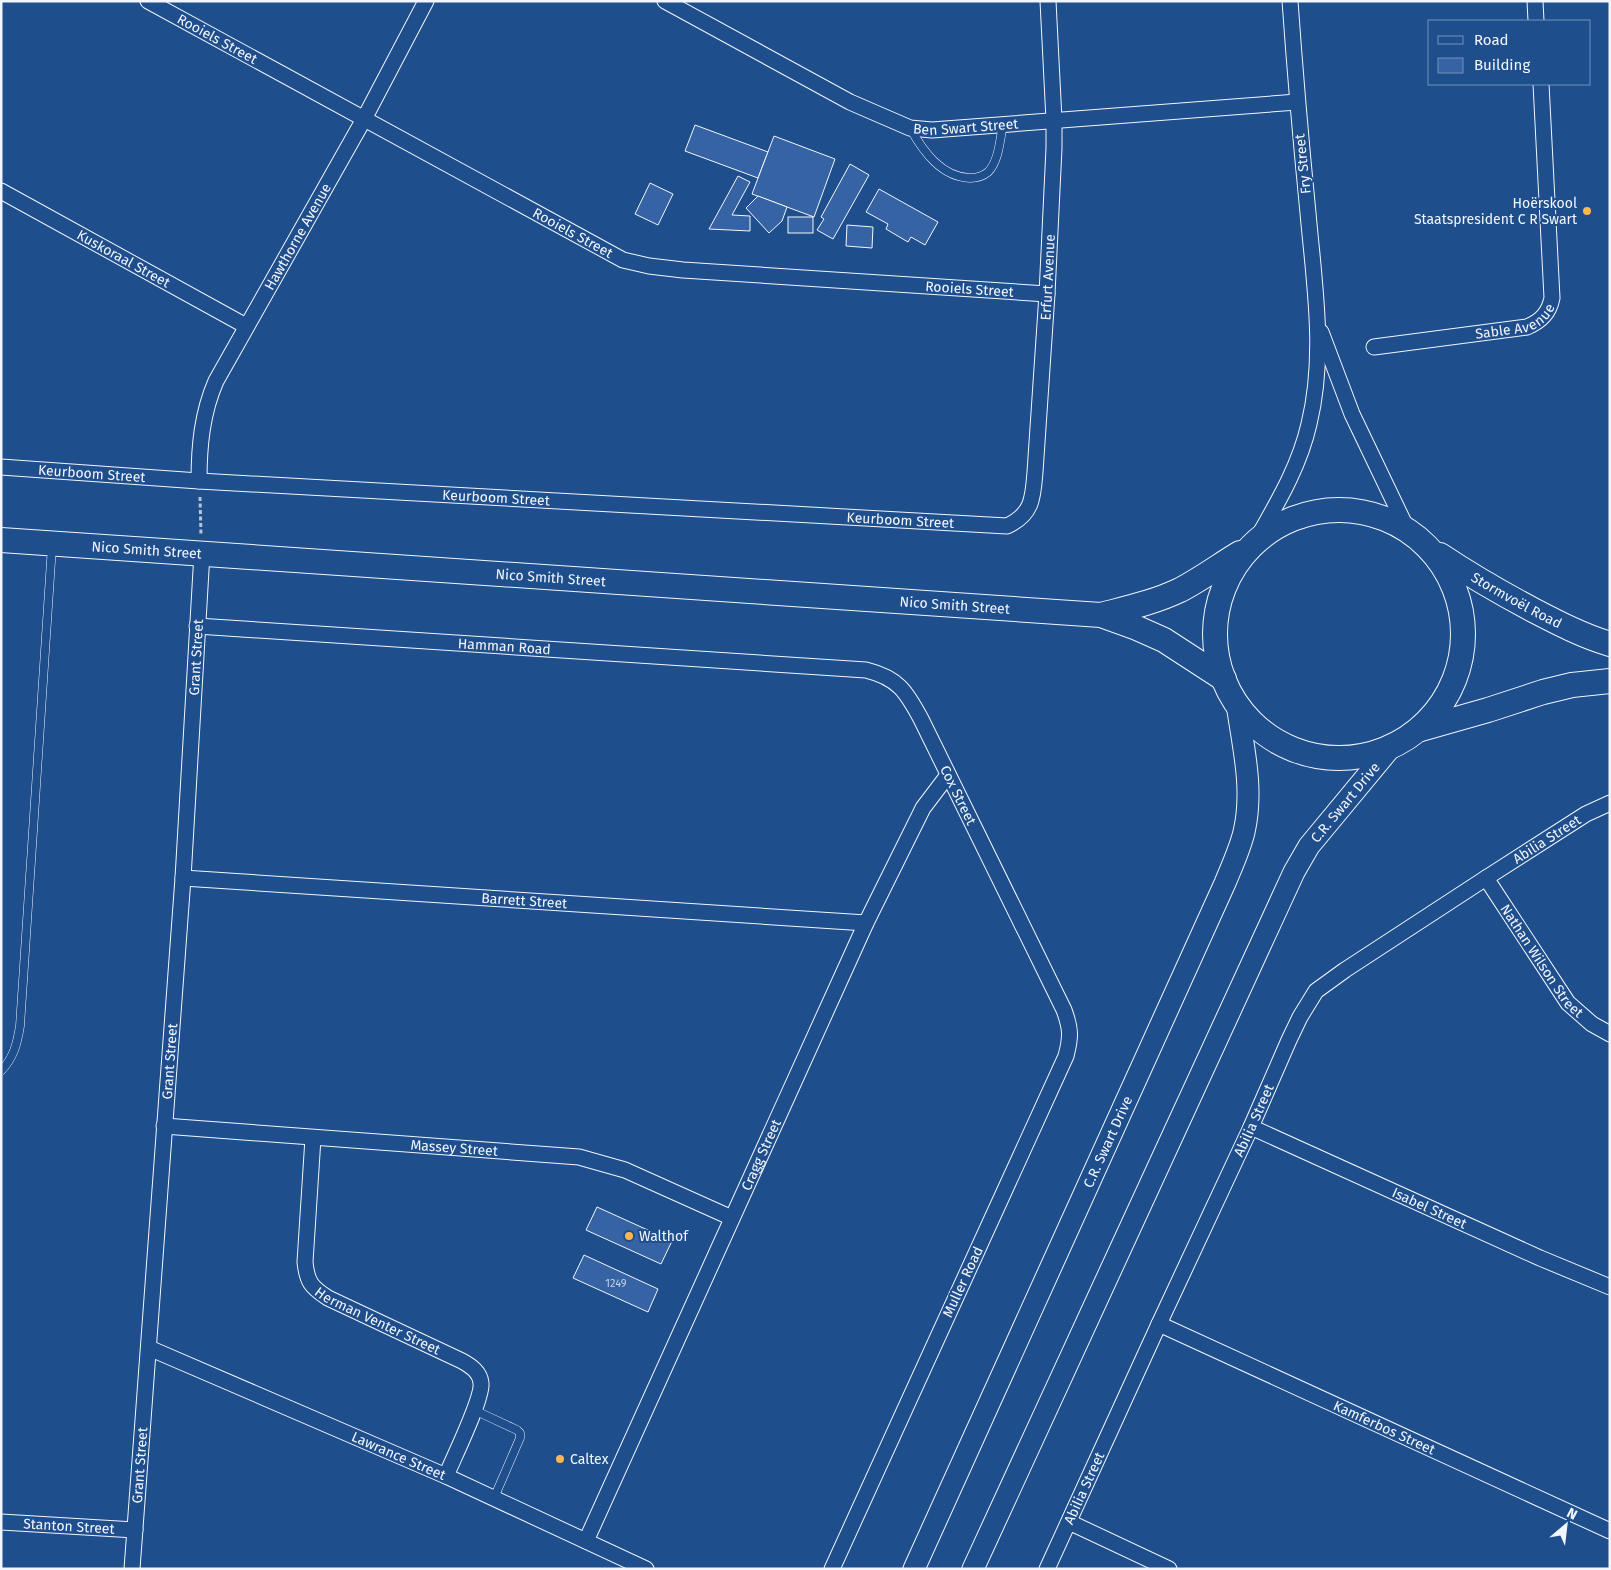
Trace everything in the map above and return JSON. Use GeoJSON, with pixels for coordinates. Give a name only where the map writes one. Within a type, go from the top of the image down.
{"type":"FeatureCollection","features":[{"type":"Feature","properties":{"kind":"main road","name":"Stormvoël Road"},"geometry":{"type":"LineString","coordinates":[[1428,548],[1444,567],[1457,594],[1462,618],[1463,643],[1459,667],[1452,686],[1440,707],[1419,729],[1391,747],[1370,754],[1348,758],[1326,757],[1310,754],[1284,744],[1264,732],[1248,717],[1224,680],[1219,665],[1216,645],[1217,610],[1227,580],[1237,563],[1252,546],[1271,530],[1306,514],[1331,510],[1352,511],[1389,520],[1408,531],[1428,548],[1499,592],[1568,628],[1610,644]]}},
{"type":"Feature","properties":{"kind":"main road","name":"Nico Smith Street"},"geometry":{"type":"LineString","coordinates":[[1,540],[1101,615],[1164,640],[1224,680]]}},
{"type":"Feature","properties":{"kind":"main road","name":"Nico Smith Street"},"geometry":{"type":"LineString","coordinates":[[1101,615],[1150,602],[1172,593],[1252,546]]}},
{"type":"Feature","properties":{"kind":"main road","name":"Stormvoël Road"},"geometry":{"type":"LineString","coordinates":[[1419,729],[1488,710],[1543,692],[1572,685],[1610,681]]}},
{"type":"Feature","properties":{"kind":"main road","name":"C.R. Swart Drive"},"geometry":{"type":"LineString","coordinates":[[914,1569],[1241,845],[1246,823],[1249,788],[1238,704]]}},
{"type":"Feature","properties":{"kind":"main road","name":"C.R. Swart Drive"},"geometry":{"type":"LineString","coordinates":[[973,1569],[1298,864],[1319,832],[1391,747]]}},
{"type":"Feature","properties":{"kind":"street","name":"Rooiels Street"},"geometry":{"type":"LineString","coordinates":[[148,1],[616,257],[658,267],[712,272],[1047,294]]}},
{"type":"Feature","properties":{"kind":"street","name":"Hawthorne Avenue"},"geometry":{"type":"LineString","coordinates":[[199,481],[200,446],[207,402],[216,381],[364,119],[426,1]]}},
{"type":"Feature","properties":{"kind":"street","name":"Ben Swart Street"},"geometry":{"type":"LineString","coordinates":[[665,1],[850,102],[910,128],[932,130],[1297,102]]}},
{"type":"Feature","properties":{"kind":"street","name":"Erfurt Avenue"},"geometry":{"type":"LineString","coordinates":[[991,525],[1007,526],[1016,522],[1028,509],[1032,500],[1047,294],[1054,120],[1048,1]]}},
{"type":"Feature","properties":{"kind":"street","name":"Fry Street"},"geometry":{"type":"LineString","coordinates":[[1252,546],[1291,478],[1305,440],[1314,400],[1318,326],[1297,102],[1290,1]]}},
{"type":"Feature","properties":{"kind":"street"},"geometry":{"type":"LineString","coordinates":[[1535,1],[1536,20]]}},
{"type":"Feature","properties":{"kind":"street","name":"Sable Avenue"},"geometry":{"type":"LineString","coordinates":[[1374,348],[1527,327],[1542,319],[1547,313],[1552,298],[1541,85]]}},
{"type":"Feature","properties":{"kind":"street","name":"Kuskoraal Street"},"geometry":{"type":"LineString","coordinates":[[1,191],[246,326]]}},
{"type":"Feature","properties":{"kind":"street","name":"Fry Street"},"geometry":{"type":"LineString","coordinates":[[1318,326],[1352,414],[1408,531]]}},
{"type":"Feature","properties":{"kind":"street","name":"Keurboom Street"},"geometry":{"type":"LineString","coordinates":[[1,467],[199,481],[991,525]]}},
{"type":"Feature","properties":{"kind":"street","name":"Grant Street"},"geometry":{"type":"LineString","coordinates":[[132,1569],[183,878],[202,553]]}},
{"type":"Feature","properties":{"kind":"street","name":"Hamman Road"},"geometry":{"type":"LineString","coordinates":[[197,626],[809,668]]}},
{"type":"Feature","properties":{"kind":"street","name":"Cox Street"},"geometry":{"type":"LineString","coordinates":[[809,668],[866,670],[882,674],[904,689],[1056,992]]}},
{"type":"Feature","properties":{"kind":"street","name":"Cragg Street"},"geometry":{"type":"LineString","coordinates":[[586,1541],[866,924],[923,808],[948,775]]}},
{"type":"Feature","properties":{"kind":"street","name":"Abilia Street"},"geometry":{"type":"LineString","coordinates":[[1047,1569],[1252,1127],[1289,1040],[1316,991],[1345,970],[1586,814],[1610,803]]}},
{"type":"Feature","properties":{"kind":"street","name":"Barrett Street"},"geometry":{"type":"LineString","coordinates":[[183,878],[866,924]]}},
{"type":"Feature","properties":{"kind":"street","name":"Nathan Wilson Street"},"geometry":{"type":"LineString","coordinates":[[1486,878],[1568,1003],[1592,1024],[1610,1034]]}},
{"type":"Feature","properties":{"kind":"street","name":"Muller Road"},"geometry":{"type":"LineString","coordinates":[[832,1569],[1066,1056],[1071,1034],[1070,1025],[1056,992]]}},
{"type":"Feature","properties":{"kind":"street","name":"Massey Street"},"geometry":{"type":"LineString","coordinates":[[164,1126],[579,1157],[607,1164],[642,1177],[732,1218]]}},
{"type":"Feature","properties":{"kind":"street","name":"Isabel Street"},"geometry":{"type":"LineString","coordinates":[[1252,1127],[1540,1258],[1610,1287]]}},
{"type":"Feature","properties":{"kind":"street","name":"Herman Venter Street"},"geometry":{"type":"LineString","coordinates":[[313,1138],[304,1262],[310,1284],[328,1298],[469,1365],[480,1376],[481,1389],[474,1410],[446,1476]]}},
{"type":"Feature","properties":{"kind":"street","name":"Kamferbos Street"},"geometry":{"type":"LineString","coordinates":[[1159,1324],[1610,1531]]}},
{"type":"Feature","properties":{"kind":"street","name":"Lawrance Street"},"geometry":{"type":"LineString","coordinates":[[149,1348],[446,1476],[646,1569]]}},
{"type":"Feature","properties":{"kind":"street","name":"Stanton Street"},"geometry":{"type":"LineString","coordinates":[[1,1522],[135,1530]]}},
{"type":"Feature","properties":{"kind":"street"},"geometry":{"type":"LineString","coordinates":[[1069,1522],[1169,1569]]}},
{"type":"Feature","properties":{"kind":"lane"},"geometry":{"type":"LineString","coordinates":[[910,128],[918,141],[941,168],[952,175],[977,178],[987,172],[992,165],[998,150],[1003,124]]}},
{"type":"Feature","properties":{"kind":"lane"},"geometry":{"type":"LineString","coordinates":[[1,1071],[10,1062],[17,1046],[20,1026],[52,544]]}},
{"type":"Feature","properties":{"kind":"lane"},"geometry":{"type":"LineString","coordinates":[[474,1410],[520,1433],[520,1438],[494,1498]]}},
{"type":"Feature","properties":{"kind":"path"},"geometry":{"type":"LineString","coordinates":[[199,481],[202,553]]}},
{"type":"Feature","properties":{"kind":"building"},"geometry":{"type":"Polygon","coordinates":[[[695,125],[768,152],[758,178],[685,151],[695,125]]]}},
{"type":"Feature","properties":{"kind":"building"},"geometry":{"type":"Polygon","coordinates":[[[774,136],[835,159],[814,217],[752,194],[774,136]]]}},
{"type":"Feature","properties":{"kind":"building"},"geometry":{"type":"Polygon","coordinates":[[[850,164],[869,175],[833,239],[817,230],[824,219],[821,217],[850,164]]]}},
{"type":"Feature","properties":{"kind":"building"},"geometry":{"type":"Polygon","coordinates":[[[738,176],[750,182],[732,215],[750,216],[750,231],[709,229],[738,176]]]}},
{"type":"Feature","properties":{"kind":"building"},"geometry":{"type":"Polygon","coordinates":[[[650,183],[673,194],[658,225],[635,214],[650,183]]]}},
{"type":"Feature","properties":{"kind":"building"},"geometry":{"type":"Polygon","coordinates":[[[879,189],[938,222],[925,245],[911,237],[908,242],[886,229],[888,224],[866,212],[879,189]]]}},
{"type":"Feature","properties":{"kind":"building"},"geometry":{"type":"Polygon","coordinates":[[[758,196],[787,207],[782,221],[769,233],[746,208],[758,196]]]}},
{"type":"Feature","properties":{"kind":"building"},"geometry":{"type":"Polygon","coordinates":[[[788,217],[813,217],[813,233],[788,233],[788,217]]]}},
{"type":"Feature","properties":{"kind":"building"},"geometry":{"type":"Polygon","coordinates":[[[847,225],[873,227],[872,248],[846,246],[847,225]]]}},
{"type":"Feature","properties":{"kind":"building","name":"Walthof"},"geometry":{"type":"Polygon","coordinates":[[[597,1207],[672,1241],[661,1264],[586,1230],[597,1207]]]}},
{"type":"Feature","properties":{"kind":"building","name":"Walthof"},"geometry":{"type":"Polygon","coordinates":[[[584,1255],[658,1289],[648,1312],[573,1278],[584,1255]]]}},
{"type":"Feature","properties":{"kind":"place","name":"Hoërskool Staatspresident C R Swart"},"geometry":{"type":"Point","coordinates":[1587,211]}},
{"type":"Feature","properties":{"kind":"place","name":"Walthof"},"geometry":{"type":"Point","coordinates":[629,1236]}},
{"type":"Feature","properties":{"kind":"place","name":"Caltex"},"geometry":{"type":"Point","coordinates":[560,1459]}}]}
